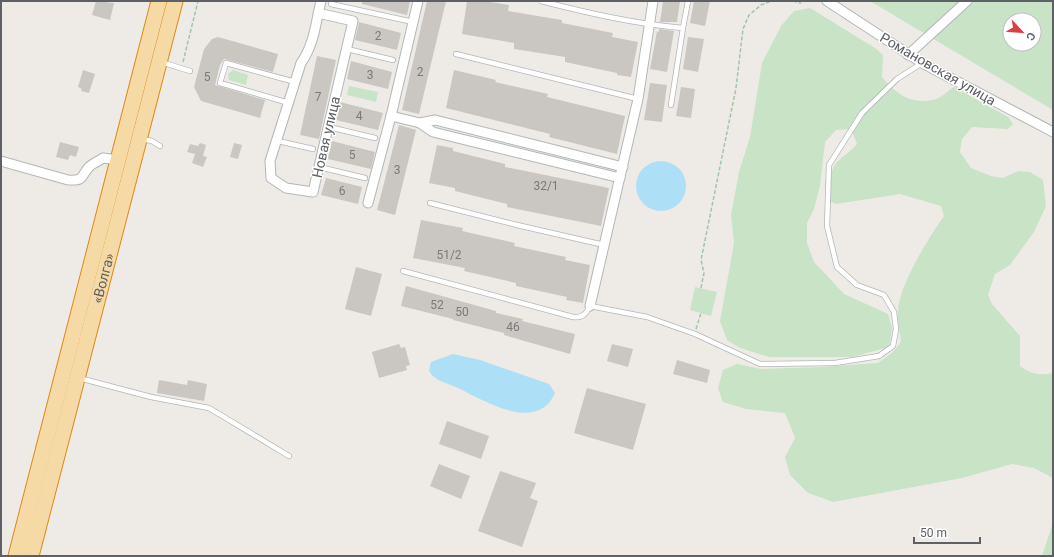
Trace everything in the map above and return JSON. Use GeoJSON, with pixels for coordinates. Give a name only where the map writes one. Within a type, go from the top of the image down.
{"type":"FeatureCollection","features":[{"type":"Feature","properties":{"kind":"highway","name":"«Волга»"},"geometry":{"type":"LineString","coordinates":[[16,556],[159,1]]}},
{"type":"Feature","properties":{"kind":"highway","name":"«Волга»"},"geometry":{"type":"LineString","coordinates":[[31,556],[175,1]]}},
{"type":"Feature","properties":{"kind":"street","name":"Новая улица"},"geometry":{"type":"LineString","coordinates":[[318,13],[353,22],[313,192],[286,188],[271,178],[270,162],[278,141],[301,63],[308,52],[321,1]]}},
{"type":"Feature","properties":{"kind":"street"},"geometry":{"type":"LineString","coordinates":[[368,203],[391,116],[418,1]]}},
{"type":"Feature","properties":{"kind":"street"},"geometry":{"type":"LineString","coordinates":[[590,306],[638,99],[653,1]]}},
{"type":"Feature","properties":{"kind":"street","name":"Романовская улица"},"geometry":{"type":"LineString","coordinates":[[827,1],[922,64],[1053,132]]}},
{"type":"Feature","properties":{"kind":"street"},"geometry":{"type":"LineString","coordinates":[[908,55],[967,1]]}},
{"type":"Feature","properties":{"kind":"street"},"geometry":{"type":"LineString","coordinates":[[391,116],[420,123],[433,132],[620,178]]}},
{"type":"Feature","properties":{"kind":"street"},"geometry":{"type":"LineString","coordinates":[[420,123],[435,120],[623,167]]}},
{"type":"Feature","properties":{"kind":"street"},"geometry":{"type":"LineString","coordinates":[[481,144],[484,133]]}},
{"type":"Feature","properties":{"kind":"street"},"geometry":{"type":"LineString","coordinates":[[555,162],[558,151]]}},
{"type":"Feature","properties":{"kind":"street"},"geometry":{"type":"LineString","coordinates":[[1,161],[68,180],[78,181],[84,177],[89,167],[104,158],[118,160]]}},
{"type":"Feature","properties":{"kind":"lane"},"geometry":{"type":"LineString","coordinates":[[541,1],[584,12],[649,25],[683,28]]}},
{"type":"Feature","properties":{"kind":"lane"},"geometry":{"type":"LineString","coordinates":[[671,105],[688,1]]}},
{"type":"Feature","properties":{"kind":"lane"},"geometry":{"type":"LineString","coordinates":[[331,4],[413,22]]}},
{"type":"Feature","properties":{"kind":"lane"},"geometry":{"type":"LineString","coordinates":[[346,49],[393,60]]}},
{"type":"Feature","properties":{"kind":"lane"},"geometry":{"type":"LineString","coordinates":[[456,54],[638,99]]}},
{"type":"Feature","properties":{"kind":"lane"},"geometry":{"type":"LineString","coordinates":[[159,62],[190,71]]}},
{"type":"Feature","properties":{"kind":"lane"},"geometry":{"type":"LineString","coordinates":[[289,103],[220,83],[226,63],[295,82]]}},
{"type":"Feature","properties":{"kind":"lane"},"geometry":{"type":"LineString","coordinates":[[403,271],[573,317],[580,318],[586,314],[590,306],[647,317],[695,334],[760,364],[835,363],[880,356],[892,346],[896,329],[894,312],[884,295],[857,285],[837,267],[827,226],[830,165],[862,113],[897,79],[922,64]]}},
{"type":"Feature","properties":{"kind":"lane"},"geometry":{"type":"LineString","coordinates":[[329,127],[375,138]]}},
{"type":"Feature","properties":{"kind":"lane"},"geometry":{"type":"LineString","coordinates":[[139,138],[152,141],[160,146]]}},
{"type":"Feature","properties":{"kind":"lane"},"geometry":{"type":"LineString","coordinates":[[278,141],[313,149]]}},
{"type":"Feature","properties":{"kind":"lane"},"geometry":{"type":"LineString","coordinates":[[319,168],[365,178]]}},
{"type":"Feature","properties":{"kind":"lane"},"geometry":{"type":"LineString","coordinates":[[430,203],[517,226],[604,245]]}},
{"type":"Feature","properties":{"kind":"lane"},"geometry":{"type":"LineString","coordinates":[[77,378],[151,397],[209,408],[289,456]]}},
{"type":"Feature","properties":{"kind":"path"},"geometry":{"type":"LineString","coordinates":[[181,68],[198,1]]}},
{"type":"Feature","properties":{"kind":"path"},"geometry":{"type":"LineString","coordinates":[[701,288],[704,274],[701,260],[736,88],[743,29],[749,15],[761,5],[771,1]]}},
{"type":"Feature","properties":{"kind":"path"},"geometry":{"type":"LineString","coordinates":[[793,1],[801,3]]}},
{"type":"Feature","properties":{"kind":"path"},"geometry":{"type":"LineString","coordinates":[[695,334],[701,313]]}},
{"type":"Feature","properties":{"kind":"green space"},"geometry":{"type":"Polygon","coordinates":[[[870,1],[1053,1],[1053,110],[870,1]]]}},
{"type":"Feature","properties":{"kind":"green space"},"geometry":{"type":"Polygon","coordinates":[[[810,8],[875,48],[883,55],[882,77],[893,89],[905,97],[912,100],[927,101],[941,97],[954,87],[1008,117],[1013,124],[1008,129],[972,127],[962,139],[960,152],[971,168],[991,176],[1003,178],[1018,171],[1030,172],[1043,180],[1046,206],[1034,232],[1010,265],[995,274],[988,295],[992,304],[1020,336],[1020,366],[1036,374],[1053,373],[1053,480],[1051,477],[1034,468],[1012,464],[962,478],[833,502],[808,493],[790,475],[785,457],[795,438],[785,413],[746,409],[723,402],[718,388],[723,370],[737,364],[761,369],[878,363],[893,352],[901,342],[898,315],[900,300],[904,288],[923,249],[944,216],[941,206],[900,194],[836,204],[829,201],[830,180],[833,169],[838,161],[857,144],[851,129],[836,130],[825,142],[820,186],[814,209],[807,223],[807,243],[814,262],[844,294],[888,314],[892,328],[889,347],[852,357],[769,357],[740,348],[727,340],[720,321],[734,243],[731,215],[739,172],[750,137],[762,63],[781,26],[794,11],[810,8]]]}},
{"type":"Feature","properties":{"kind":"green space"},"geometry":{"type":"Polygon","coordinates":[[[233,70],[248,75],[246,85],[229,80],[228,74],[233,70]]]}},
{"type":"Feature","properties":{"kind":"green space"},"geometry":{"type":"Polygon","coordinates":[[[349,86],[378,92],[376,102],[347,95],[349,86]]]}},
{"type":"Feature","properties":{"kind":"green space"},"geometry":{"type":"Polygon","coordinates":[[[695,287],[717,292],[711,316],[690,310],[695,287]]]}},
{"type":"Feature","properties":{"kind":"green space"},"geometry":{"type":"Polygon","coordinates":[[[1053,522],[1053,556],[1042,556],[1043,553],[1053,522]]]}},
{"type":"Feature","properties":{"kind":"water"},"geometry":{"type":"Polygon","coordinates":[[[661,161],[670,163],[679,168],[684,177],[686,186],[684,195],[679,204],[670,209],[661,211],[652,209],[643,204],[638,195],[636,186],[638,177],[643,168],[652,163],[661,161]]]}},
{"type":"Feature","properties":{"kind":"water"},"geometry":{"type":"Polygon","coordinates":[[[453,354],[480,360],[549,384],[555,393],[547,405],[537,411],[524,413],[497,407],[439,380],[432,375],[429,371],[431,362],[453,354]]]}},
{"type":"Feature","properties":{"kind":"building"},"geometry":{"type":"Polygon","coordinates":[[[96,1],[114,3],[110,20],[92,15],[96,1]]]}},
{"type":"Feature","properties":{"kind":"building"},"geometry":{"type":"Polygon","coordinates":[[[362,1],[410,1],[407,15],[362,4],[362,1]]]}},
{"type":"Feature","properties":{"kind":"building"},"geometry":{"type":"Polygon","coordinates":[[[427,1],[446,1],[419,114],[402,110],[427,1]]]}},
{"type":"Feature","properties":{"kind":"building"},"geometry":{"type":"Polygon","coordinates":[[[467,1],[484,1],[509,5],[508,11],[562,20],[562,23],[613,33],[612,37],[638,42],[631,77],[565,62],[565,57],[514,49],[514,43],[462,34],[467,1]]]}},
{"type":"Feature","properties":{"kind":"building"},"geometry":{"type":"Polygon","coordinates":[[[663,1],[680,1],[677,22],[660,22],[663,1]]]}},
{"type":"Feature","properties":{"kind":"building"},"geometry":{"type":"Polygon","coordinates":[[[694,1],[710,1],[705,26],[690,23],[694,1]]]}},
{"type":"Feature","properties":{"kind":"building"},"geometry":{"type":"Polygon","coordinates":[[[359,22],[401,33],[397,50],[355,40],[359,22]]]}},
{"type":"Feature","properties":{"kind":"building"},"geometry":{"type":"Polygon","coordinates":[[[659,29],[674,31],[667,72],[650,69],[657,31],[659,32],[659,29]]]}},
{"type":"Feature","properties":{"kind":"building"},"geometry":{"type":"Polygon","coordinates":[[[218,37],[278,54],[273,72],[224,59],[220,65],[215,85],[265,100],[260,118],[201,101],[194,87],[204,49],[212,39],[218,37]]]}},
{"type":"Feature","properties":{"kind":"building"},"geometry":{"type":"Polygon","coordinates":[[[688,37],[704,39],[698,72],[683,69],[688,37]]]}},
{"type":"Feature","properties":{"kind":"building"},"geometry":{"type":"Polygon","coordinates":[[[317,56],[336,60],[319,139],[300,135],[317,56]]]}},
{"type":"Feature","properties":{"kind":"building"},"geometry":{"type":"Polygon","coordinates":[[[351,61],[392,72],[388,89],[347,79],[351,61]]]}},
{"type":"Feature","properties":{"kind":"building"},"geometry":{"type":"Polygon","coordinates":[[[83,70],[95,74],[89,93],[81,91],[82,89],[78,87],[83,70]]]}},
{"type":"Feature","properties":{"kind":"building"},"geometry":{"type":"Polygon","coordinates":[[[454,70],[496,80],[495,82],[548,94],[547,97],[625,116],[617,154],[549,137],[550,134],[446,108],[454,70]]]}},
{"type":"Feature","properties":{"kind":"building"},"geometry":{"type":"Polygon","coordinates":[[[650,83],[667,85],[662,122],[644,120],[650,83]]]}},
{"type":"Feature","properties":{"kind":"building"},"geometry":{"type":"Polygon","coordinates":[[[681,87],[695,89],[691,118],[676,116],[681,87]]]}},
{"type":"Feature","properties":{"kind":"building"},"geometry":{"type":"Polygon","coordinates":[[[340,102],[383,113],[378,130],[336,120],[340,102]]]}},
{"type":"Feature","properties":{"kind":"building"},"geometry":{"type":"Polygon","coordinates":[[[399,125],[416,130],[395,215],[377,210],[399,125]]]}},
{"type":"Feature","properties":{"kind":"building"},"geometry":{"type":"Polygon","coordinates":[[[332,141],[375,152],[371,169],[328,159],[332,141]]]}},
{"type":"Feature","properties":{"kind":"building"},"geometry":{"type":"Polygon","coordinates":[[[60,142],[79,147],[76,157],[70,155],[68,160],[56,157],[60,142]]]}},
{"type":"Feature","properties":{"kind":"building"},"geometry":{"type":"Polygon","coordinates":[[[200,143],[206,145],[203,156],[207,157],[203,167],[192,163],[195,154],[187,152],[190,144],[198,146],[200,143]]]}},
{"type":"Feature","properties":{"kind":"building"},"geometry":{"type":"Polygon","coordinates":[[[234,143],[242,145],[238,159],[230,157],[234,143]]]}},
{"type":"Feature","properties":{"kind":"building"},"geometry":{"type":"Polygon","coordinates":[[[437,145],[453,148],[453,151],[505,164],[505,167],[609,188],[601,226],[507,207],[507,204],[455,191],[455,188],[429,183],[437,145]]]}},
{"type":"Feature","properties":{"kind":"building"},"geometry":{"type":"Polygon","coordinates":[[[326,178],[362,187],[358,204],[321,195],[326,178]]]}},
{"type":"Feature","properties":{"kind":"building"},"geometry":{"type":"Polygon","coordinates":[[[421,220],[463,228],[462,231],[515,243],[514,246],[566,257],[565,260],[590,265],[583,303],[566,300],[567,297],[516,286],[516,283],[464,271],[465,268],[413,258],[421,220]]]}},
{"type":"Feature","properties":{"kind":"building"},"geometry":{"type":"Polygon","coordinates":[[[356,267],[382,274],[371,316],[345,309],[356,267]]]}},
{"type":"Feature","properties":{"kind":"building"},"geometry":{"type":"Polygon","coordinates":[[[406,286],[496,311],[496,313],[523,319],[522,321],[575,334],[570,354],[504,335],[504,333],[401,306],[406,286]]]}},
{"type":"Feature","properties":{"kind":"building"},"geometry":{"type":"Polygon","coordinates":[[[399,344],[401,348],[405,347],[410,365],[406,366],[407,370],[379,378],[372,352],[399,344]]]}},
{"type":"Feature","properties":{"kind":"building"},"geometry":{"type":"Polygon","coordinates":[[[612,344],[633,349],[628,367],[607,361],[612,344]]]}},
{"type":"Feature","properties":{"kind":"building"},"geometry":{"type":"Polygon","coordinates":[[[677,360],[710,370],[707,383],[673,374],[677,360]]]}},
{"type":"Feature","properties":{"kind":"building"},"geometry":{"type":"Polygon","coordinates":[[[159,380],[187,385],[188,380],[207,384],[204,401],[157,393],[159,380]]]}},
{"type":"Feature","properties":{"kind":"building"},"geometry":{"type":"Polygon","coordinates":[[[587,388],[646,404],[633,450],[574,433],[587,388]]]}},
{"type":"Feature","properties":{"kind":"building"},"geometry":{"type":"Polygon","coordinates":[[[447,421],[489,436],[481,459],[439,444],[447,421]]]}},
{"type":"Feature","properties":{"kind":"building"},"geometry":{"type":"Polygon","coordinates":[[[439,464],[470,476],[461,499],[430,486],[439,464]]]}},
{"type":"Feature","properties":{"kind":"building"},"geometry":{"type":"Polygon","coordinates":[[[500,471],[536,483],[530,498],[538,501],[522,547],[478,531],[500,471]]]}}]}
